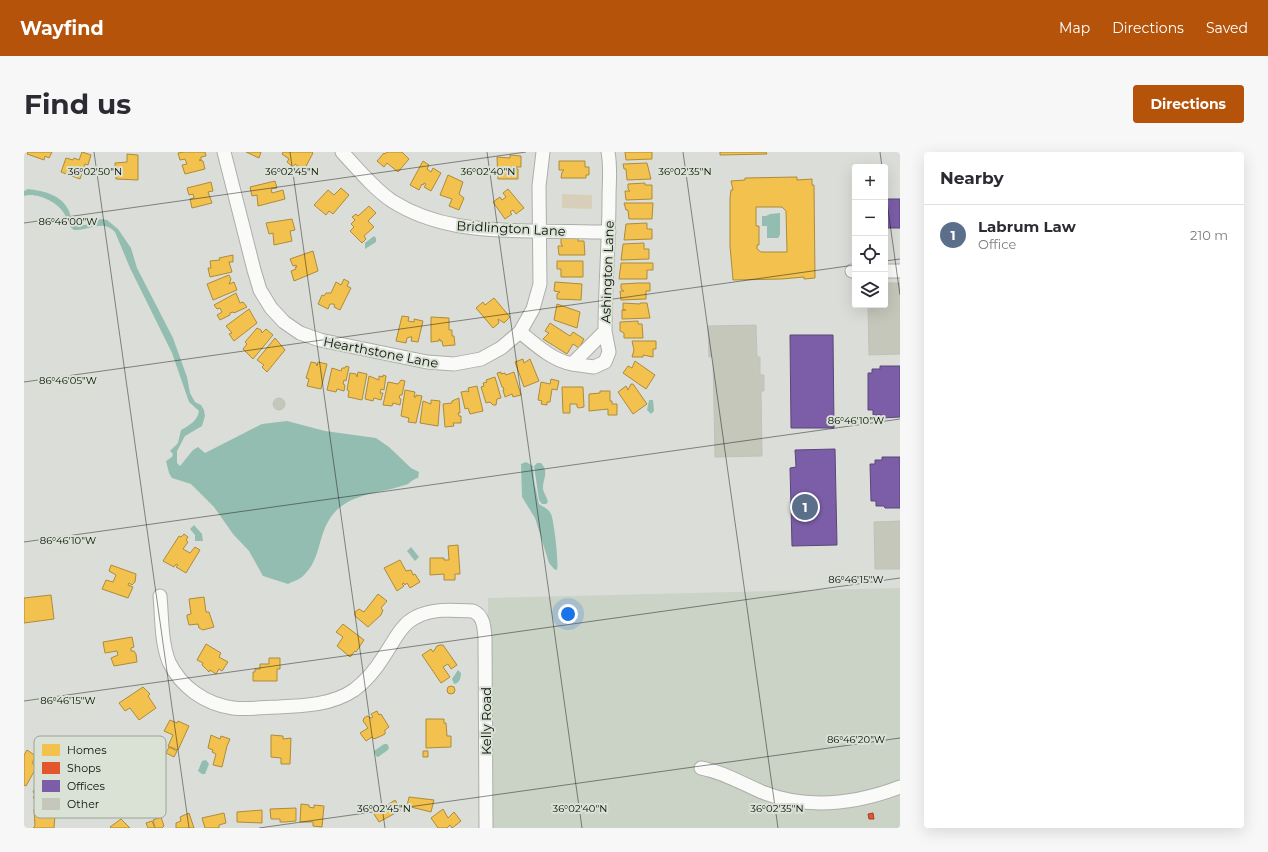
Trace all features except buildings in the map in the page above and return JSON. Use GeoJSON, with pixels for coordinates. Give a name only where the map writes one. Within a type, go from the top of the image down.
{"type":"FeatureCollection","features":[{"type":"Feature","properties":{"kind":"street","name":"Hearthstone Lane"},"geometry":{"type":"LineString","coordinates":[[224,152],[260,290],[271,308],[292,328],[320,340],[442,364],[469,362],[481,359],[502,348],[520,332],[530,317],[538,295],[540,186],[543,152]]}},
{"type":"Feature","properties":{"kind":"street","name":"Bridlington Lane"},"geometry":{"type":"LineString","coordinates":[[342,152],[380,192],[421,216],[445,224],[466,228],[609,232]]}},
{"type":"Feature","properties":{"kind":"street","name":"Ashington Lane"},"geometry":{"type":"LineString","coordinates":[[572,364],[605,331],[605,290],[609,232],[608,152]]}},
{"type":"Feature","properties":{"kind":"street"},"geometry":{"type":"LineString","coordinates":[[888,271],[900,271]]}},
{"type":"Feature","properties":{"kind":"street"},"geometry":{"type":"LineString","coordinates":[[520,332],[548,354],[562,361],[572,364],[597,366],[606,361],[609,352],[605,331]]}},
{"type":"Feature","properties":{"kind":"street","name":"Kelly Road"},"geometry":{"type":"LineString","coordinates":[[160,596],[164,642],[169,661],[174,670],[188,687],[201,697],[214,704],[234,708],[311,705],[333,700],[354,689],[364,681],[383,658],[403,627],[416,616],[446,610],[473,611],[480,615],[484,626],[485,638],[486,828]]}},
{"type":"Feature","properties":{"kind":"street"},"geometry":{"type":"LineString","coordinates":[[701,768],[720,773],[780,798],[813,803],[847,801],[900,787]]}},
{"type":"Feature","properties":{"kind":"shaded area"},"geometry":{"type":"Polygon","coordinates":[[[28,189],[52,195],[62,201],[69,211],[72,221],[76,225],[85,225],[101,219],[107,220],[118,229],[131,248],[137,268],[173,338],[187,377],[190,393],[195,402],[201,405],[204,410],[205,416],[202,426],[185,436],[177,451],[177,463],[180,466],[193,450],[198,447],[205,453],[262,424],[287,421],[325,431],[376,438],[389,447],[411,468],[419,472],[418,478],[407,484],[353,499],[344,504],[329,520],[325,527],[313,563],[301,578],[288,584],[263,576],[249,551],[233,534],[214,507],[191,484],[172,478],[169,473],[166,461],[172,457],[173,454],[170,451],[178,443],[181,430],[195,420],[199,411],[189,402],[172,353],[130,268],[115,232],[106,226],[96,226],[74,230],[70,226],[60,208],[51,201],[34,195],[24,196],[24,191],[28,189]]]}},
{"type":"Feature","properties":{"kind":"shaded area"},"geometry":{"type":"Polygon","coordinates":[[[562,194],[592,195],[592,209],[562,208],[562,194]]]}},
{"type":"Feature","properties":{"kind":"shaded area"},"geometry":{"type":"Polygon","coordinates":[[[780,213],[780,235],[778,238],[767,238],[767,226],[762,226],[762,216],[780,213]]]}},
{"type":"Feature","properties":{"kind":"shaded area"},"geometry":{"type":"Polygon","coordinates":[[[374,236],[376,238],[376,242],[365,249],[365,243],[374,236]]]}},
{"type":"Feature","properties":{"kind":"shaded area"},"geometry":{"type":"Polygon","coordinates":[[[649,400],[653,400],[654,411],[651,414],[647,410],[649,400]]]}},
{"type":"Feature","properties":{"kind":"shaded area"},"geometry":{"type":"Polygon","coordinates":[[[526,462],[533,466],[534,481],[539,504],[551,514],[557,551],[557,570],[554,569],[549,563],[535,518],[522,497],[521,464],[526,462]]]}},
{"type":"Feature","properties":{"kind":"shaded area"},"geometry":{"type":"Polygon","coordinates":[[[537,463],[541,463],[545,470],[543,489],[548,502],[546,504],[542,504],[539,500],[534,466],[537,463]]]}},
{"type":"Feature","properties":{"kind":"shaded area"},"geometry":{"type":"Polygon","coordinates":[[[194,525],[202,534],[203,541],[195,541],[195,535],[190,529],[194,525]]]}},
{"type":"Feature","properties":{"kind":"shaded area"},"geometry":{"type":"Polygon","coordinates":[[[411,547],[419,557],[415,561],[407,551],[411,547]]]}},
{"type":"Feature","properties":{"kind":"shaded area"},"geometry":{"type":"Polygon","coordinates":[[[900,588],[900,828],[490,828],[488,598],[900,588]]]}},
{"type":"Feature","properties":{"kind":"shaded area"},"geometry":{"type":"Polygon","coordinates":[[[458,670],[461,673],[460,678],[458,682],[454,684],[452,679],[458,670]]]}},
{"type":"Feature","properties":{"kind":"shaded area"},"geometry":{"type":"Polygon","coordinates":[[[384,744],[387,744],[389,747],[388,750],[378,757],[376,756],[374,751],[384,744]]]}},
{"type":"Feature","properties":{"kind":"shaded area"},"geometry":{"type":"Polygon","coordinates":[[[206,760],[209,764],[205,774],[198,771],[202,761],[206,760]]]}},
{"type":"Feature","properties":{"kind":"place","name":"Labrum Law"},"geometry":{"type":"Point","coordinates":[805,507]}}]}
